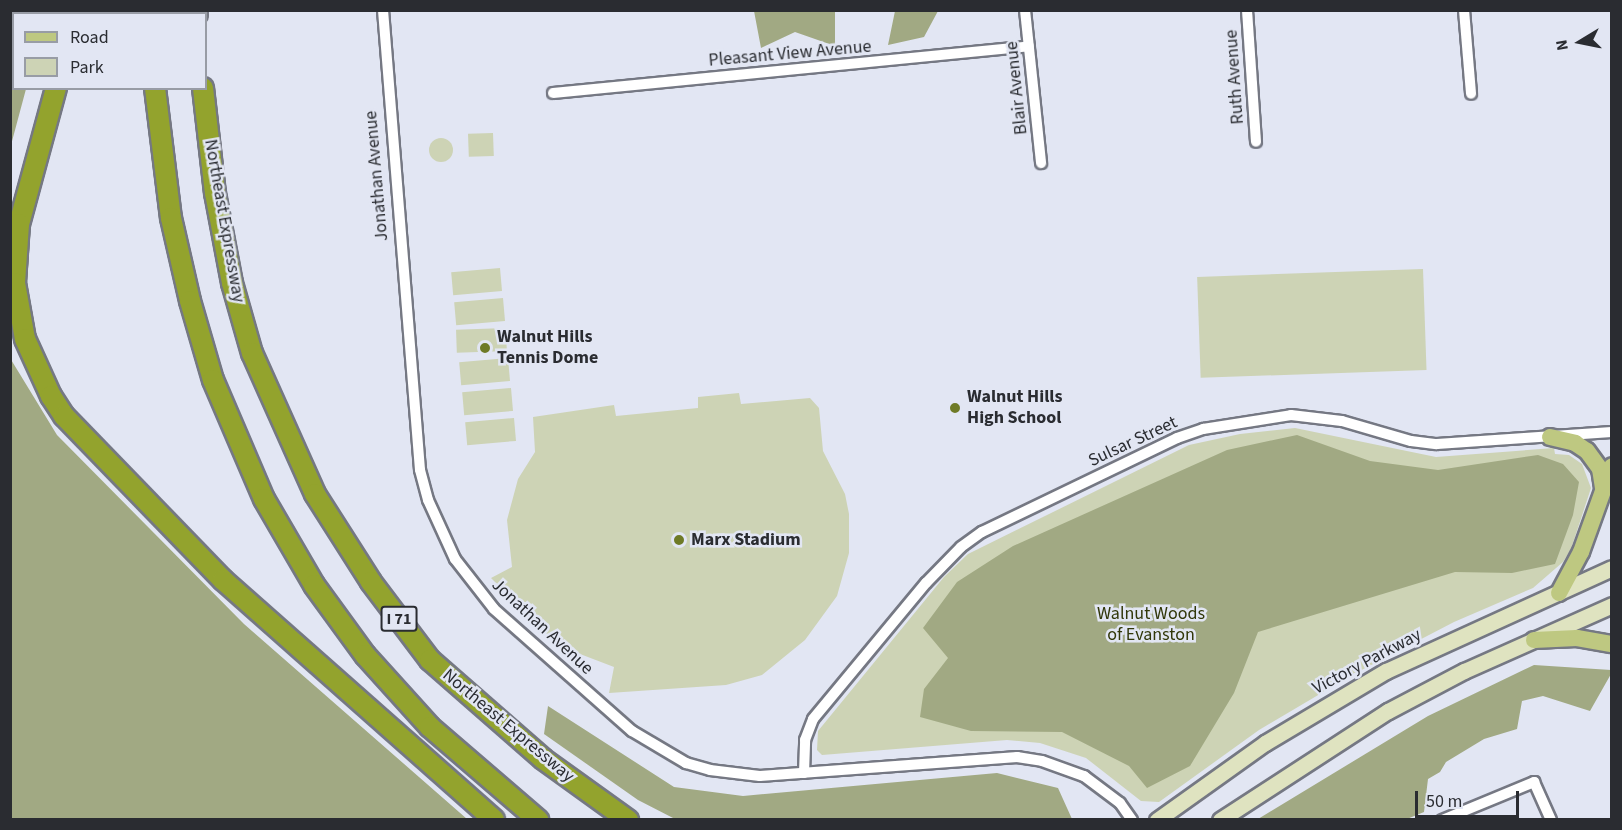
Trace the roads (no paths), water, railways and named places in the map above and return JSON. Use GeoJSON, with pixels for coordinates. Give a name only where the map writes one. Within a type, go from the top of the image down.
{"type":"FeatureCollection","features":[{"type":"Feature","properties":{"kind":"highway"},"geometry":{"type":"LineString","coordinates":[[55,90],[27,184],[15,265],[16,298],[25,339],[51,396],[64,416],[223,580],[494,819]]}},
{"type":"Feature","properties":{"kind":"highway","name":"I 71"},"geometry":{"type":"LineString","coordinates":[[155,90],[171,218],[190,302],[213,380],[264,499],[314,585],[365,655],[430,727],[538,819]]}},
{"type":"Feature","properties":{"kind":"highway","name":"Northeast Expressway"},"geometry":{"type":"LineString","coordinates":[[203,90],[214,193],[232,283],[252,353],[315,494],[371,582],[430,660],[543,759],[628,819]]}},
{"type":"Feature","properties":{"kind":"main road"},"geometry":{"type":"LineString","coordinates":[[1550,437],[1575,443],[1587,452],[1600,469],[1603,490]]}},
{"type":"Feature","properties":{"kind":"main road"},"geometry":{"type":"LineString","coordinates":[[1559,592],[1581,552],[1611,466]]}},
{"type":"Feature","properties":{"kind":"main road"},"geometry":{"type":"LineString","coordinates":[[1534,640],[1577,638],[1611,644]]}},
{"type":"Feature","properties":{"kind":"street","name":"Jonathan Avenue"},"geometry":{"type":"LineString","coordinates":[[383,10],[415,438],[428,500],[455,559],[494,609],[632,731],[663,752],[694,765],[735,775],[804,773],[998,758],[1042,760],[1067,768],[1101,786],[1132,819]]}},
{"type":"Feature","properties":{"kind":"street","name":"Blair Avenue"},"geometry":{"type":"LineString","coordinates":[[1025,10],[1041,163]]}},
{"type":"Feature","properties":{"kind":"street","name":"Ruth Avenue"},"geometry":{"type":"LineString","coordinates":[[1247,10],[1256,142]]}},
{"type":"Feature","properties":{"kind":"street"},"geometry":{"type":"LineString","coordinates":[[1464,10],[1470,94]]}},
{"type":"Feature","properties":{"kind":"street","name":"Pleasant View Avenue"},"geometry":{"type":"LineString","coordinates":[[553,93],[1029,46]]}},
{"type":"Feature","properties":{"kind":"street","name":"Sulsar Street"},"geometry":{"type":"LineString","coordinates":[[804,773],[806,740],[813,719],[926,583],[961,547],[982,532],[1177,438],[1203,429],[1291,415],[1342,421],[1411,441],[1437,444],[1611,432]]}},
{"type":"Feature","properties":{"kind":"street","name":"Victory Parkway"},"geometry":{"type":"LineString","coordinates":[[1157,819],[1330,702],[1397,666],[1611,568]]}},
{"type":"Feature","properties":{"kind":"street"},"geometry":{"type":"LineString","coordinates":[[1220,819],[1388,711],[1611,605]]}},
{"type":"Feature","properties":{"kind":"street"},"geometry":{"type":"LineString","coordinates":[[1442,819],[1534,782],[1551,819]]}},
{"type":"Feature","properties":{"kind":"place","name":"Walnut Hills Tennis Dome"},"geometry":{"type":"Point","coordinates":[485,348]}},
{"type":"Feature","properties":{"kind":"place","name":"Walnut Hills High School"},"geometry":{"type":"Point","coordinates":[955,408]}},
{"type":"Feature","properties":{"kind":"place","name":"Marx Stadium"},"geometry":{"type":"Point","coordinates":[679,540]}},
{"type":"Feature","properties":{"kind":"park label","name":"Walnut Woods of Evanston"},"geometry":{"type":"Point","coordinates":[1151,625]}}]}
